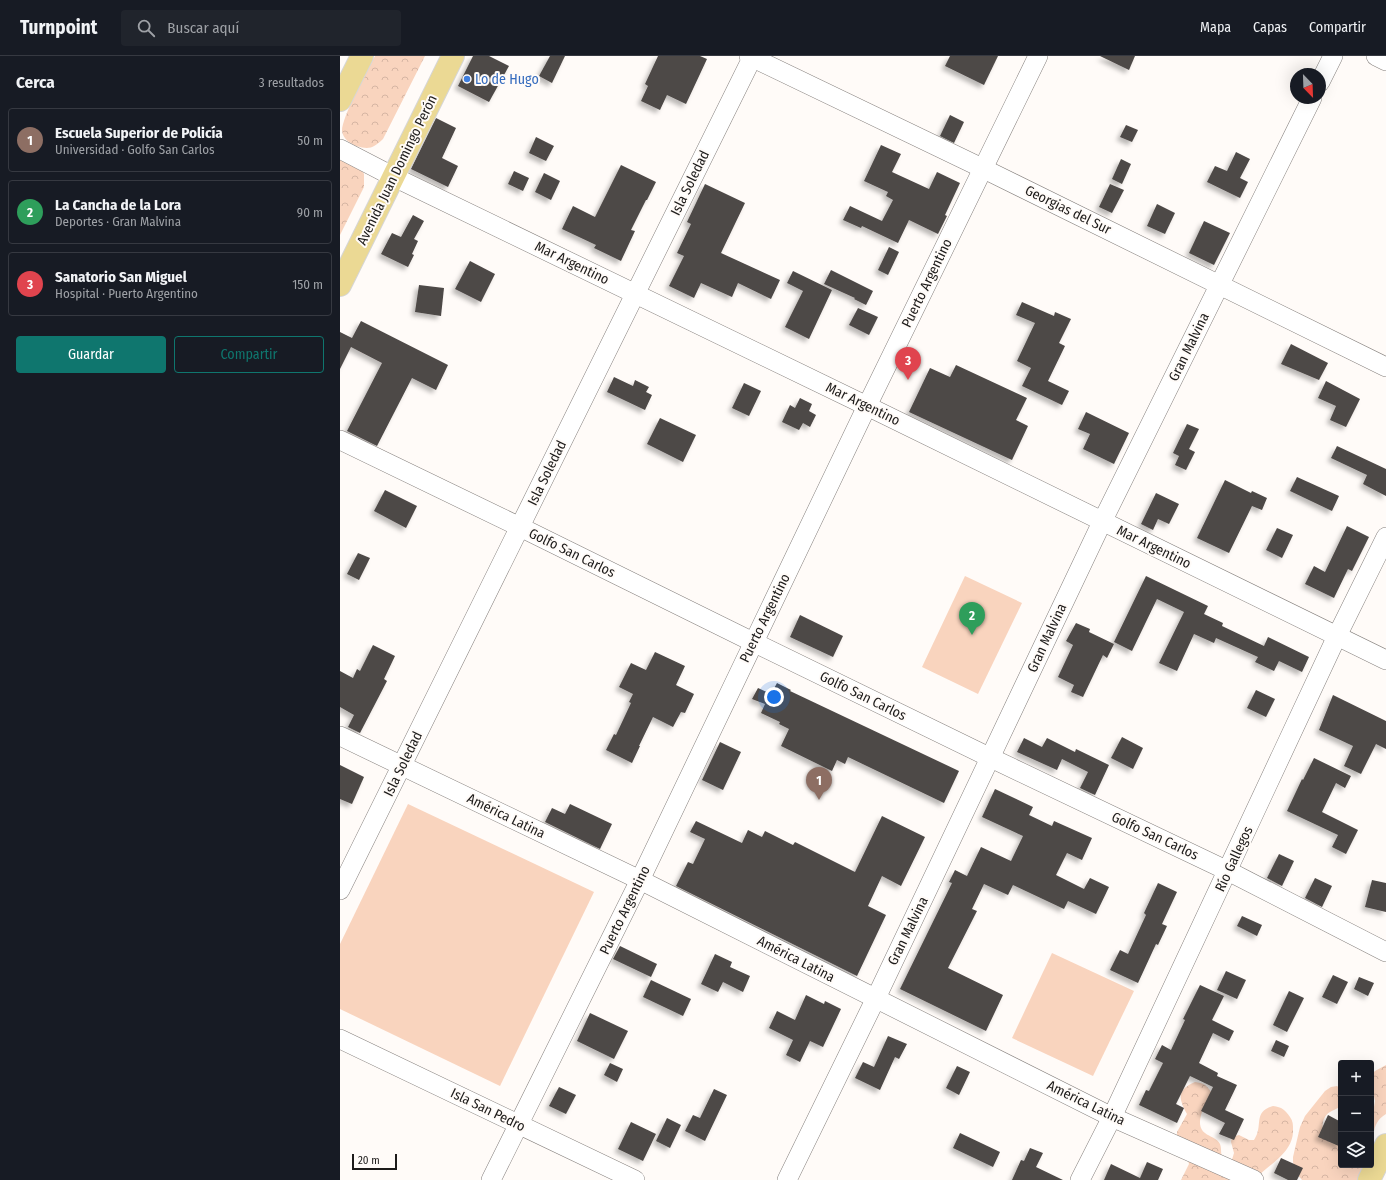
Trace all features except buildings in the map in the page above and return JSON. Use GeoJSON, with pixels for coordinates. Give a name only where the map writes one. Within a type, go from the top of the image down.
{"type":"FeatureCollection","features":[{"type":"Feature","properties":{"kind":"main road"},"geometry":{"type":"LineString","coordinates":[[340,100],[362,56]]}},
{"type":"Feature","properties":{"kind":"main road","name":"Avenida Juan Domingo Perón"},"geometry":{"type":"LineString","coordinates":[[340,285],[453,56]]}},
{"type":"Feature","properties":{"kind":"main road"},"geometry":{"type":"LineString","coordinates":[[1368,1180],[1386,1144]]}},
{"type":"Feature","properties":{"kind":"street","name":"Puerto Argentino"},"geometry":{"type":"LineString","coordinates":[[491,1180],[640,880],[753,642],[982,168],[1038,56]]}},
{"type":"Feature","properties":{"kind":"street"},"geometry":{"type":"LineString","coordinates":[[1326,70],[1333,56]]}},
{"type":"Feature","properties":{"kind":"street"},"geometry":{"type":"LineString","coordinates":[[1376,56],[1386,61]]}},
{"type":"Feature","properties":{"kind":"street","name":"Georgias del Sur"},"geometry":{"type":"LineString","coordinates":[[751,57],[982,168],[1386,367]]}},
{"type":"Feature","properties":{"kind":"street","name":"Isla Soledad"},"geometry":{"type":"LineString","coordinates":[[340,890],[751,57]]}},
{"type":"Feature","properties":{"kind":"street","name":"Gran Malvina"},"geometry":{"type":"LineString","coordinates":[[787,1180],[991,758],[1102,522],[1309,104]]}},
{"type":"Feature","properties":{"kind":"street","name":"Mar Argentino"},"geometry":{"type":"LineString","coordinates":[[340,149],[394,177],[1386,660]]}},
{"type":"Feature","properties":{"kind":"street","name":"Golfo San Carlos"},"geometry":{"type":"LineString","coordinates":[[340,440],[991,758],[1228,871],[1386,952]]}},
{"type":"Feature","properties":{"kind":"street","name":"Río Gallegos"},"geometry":{"type":"LineString","coordinates":[[1080,1180],[1112,1117],[1337,636],[1386,536]]}},
{"type":"Feature","properties":{"kind":"street","name":"América Latina"},"geometry":{"type":"LineString","coordinates":[[340,736],[640,880],[1112,1117],[1254,1180]]}},
{"type":"Feature","properties":{"kind":"street","name":"Isla San Pedro"},"geometry":{"type":"LineString","coordinates":[[340,1039],[635,1180]]}},
{"type":"Feature","properties":{"kind":"green space"},"geometry":{"type":"Polygon","coordinates":[[[375,56],[425,56],[383,139],[374,146],[365,148],[356,146],[349,142],[345,138],[342,131],[350,105],[375,56]]]}},
{"type":"Feature","properties":{"kind":"green space"},"geometry":{"type":"Polygon","coordinates":[[[340,158],[358,162],[364,174],[364,187],[340,235],[340,158]]]}},
{"type":"Feature","properties":{"kind":"green space"},"geometry":{"type":"Polygon","coordinates":[[[965,576],[1022,603],[978,694],[922,667],[965,576]]]}},
{"type":"Feature","properties":{"kind":"green space"},"geometry":{"type":"Polygon","coordinates":[[[408,804],[594,892],[500,1086],[340,1009],[340,944],[408,804]]]}},
{"type":"Feature","properties":{"kind":"green space"},"geometry":{"type":"Polygon","coordinates":[[[1052,953],[1134,991],[1093,1076],[1012,1038],[1052,953]]]}},
{"type":"Feature","properties":{"kind":"green space"},"geometry":{"type":"Polygon","coordinates":[[[1386,1065],[1386,1114],[1377,1123],[1374,1133],[1374,1072],[1386,1065]]]}},
{"type":"Feature","properties":{"kind":"green space"},"geometry":{"type":"Polygon","coordinates":[[[1195,1082],[1204,1085],[1211,1092],[1200,1119],[1202,1129],[1205,1133],[1219,1142],[1222,1157],[1227,1167],[1237,1180],[1181,1180],[1189,1164],[1177,1138],[1177,1132],[1187,1114],[1182,1104],[1181,1095],[1185,1088],[1195,1082]]]}},
{"type":"Feature","properties":{"kind":"green space"},"geometry":{"type":"Polygon","coordinates":[[[1331,1087],[1338,1087],[1338,1108],[1328,1113],[1325,1117],[1323,1121],[1323,1131],[1328,1140],[1332,1143],[1338,1144],[1338,1168],[1368,1168],[1363,1180],[1302,1180],[1297,1174],[1293,1157],[1300,1127],[1305,1116],[1325,1091],[1331,1087]]]}},
{"type":"Feature","properties":{"kind":"green space"},"geometry":{"type":"Polygon","coordinates":[[[1273,1106],[1283,1109],[1291,1118],[1293,1128],[1292,1137],[1286,1150],[1276,1161],[1259,1175],[1231,1163],[1234,1153],[1231,1142],[1232,1137],[1239,1135],[1249,1140],[1254,1140],[1257,1135],[1260,1116],[1263,1112],[1273,1106]]]}},
{"type":"Feature","properties":{"kind":"place","name":"Lo de Hugo"},"geometry":{"type":"Point","coordinates":[467,79]}},
{"type":"Feature","properties":{"kind":"place","name":"Sanatorio San Miguel"},"geometry":{"type":"Point","coordinates":[908,380]}},
{"type":"Feature","properties":{"kind":"place","name":"La Cancha de la Lora"},"geometry":{"type":"Point","coordinates":[972,635]}},
{"type":"Feature","properties":{"kind":"place","name":"Escuela Superior de Policía"},"geometry":{"type":"Point","coordinates":[819,800]}}]}
